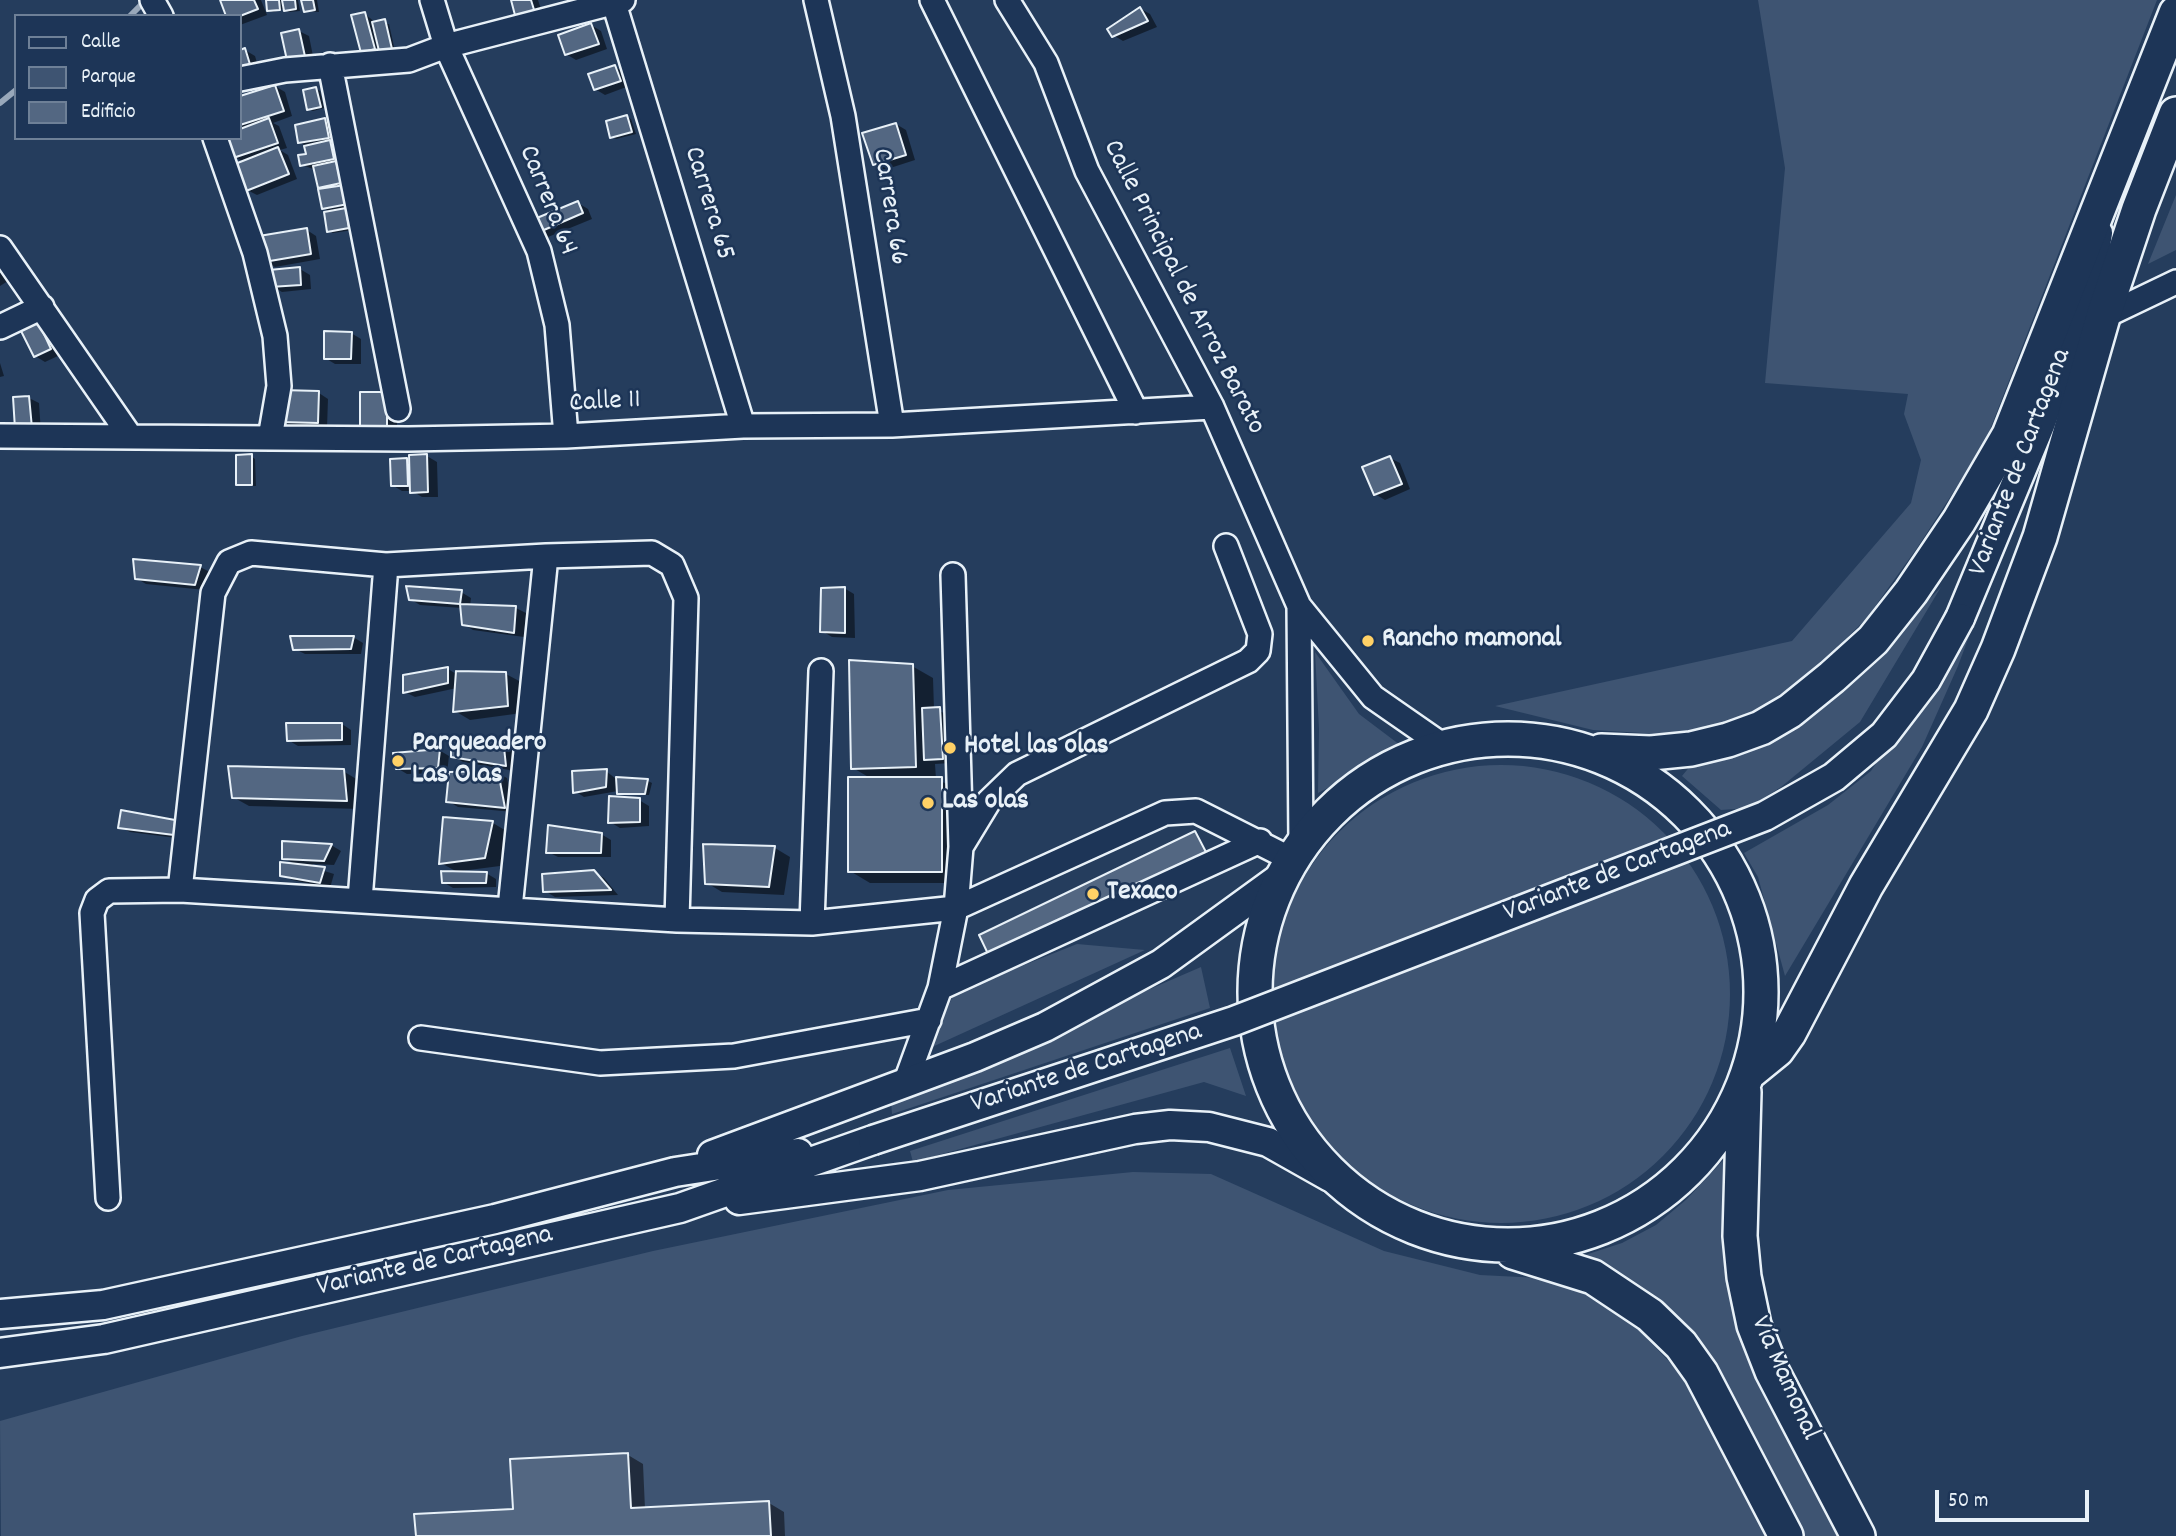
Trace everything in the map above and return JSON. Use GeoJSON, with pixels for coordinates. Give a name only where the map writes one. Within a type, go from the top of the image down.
{"type":"FeatureCollection","features":[{"type":"Feature","properties":{"kind":"highway","name":"Variante de Cartagena"},"geometry":{"type":"LineString","coordinates":[[1585,750],[1651,753],[1690,749],[1728,740],[1761,728],[1801,703],[1873,640],[1911,592],[1959,521],[2009,435],[2176,13]]}},
{"type":"Feature","properties":{"kind":"highway","name":"Variante de Cartagena"},"geometry":{"type":"LineString","coordinates":[[1747,1080],[1777,1050],[1789,1033],[1866,886],[1971,710],[1998,649],[2040,537],[2103,317],[2139,209],[2176,114]]}},
{"type":"Feature","properties":{"kind":"highway"},"geometry":{"type":"LineString","coordinates":[[1487,1244],[1552,1241],[1613,1223],[1668,1189],[1713,1143],[1747,1080],[1761,1023],[1762,973],[1754,924],[1735,877],[1708,835],[1672,799],[1631,770],[1585,750],[1530,740],[1474,741],[1403,761],[1364,783],[1329,811],[1290,861],[1261,930],[1253,983],[1257,1036],[1272,1087],[1297,1134],[1330,1177],[1403,1223],[1444,1237],[1487,1244],[1592,1278],[1650,1315],[1681,1345],[1701,1373],[1786,1536]]}},
{"type":"Feature","properties":{"kind":"highway","name":"Vía Mamonal"},"geometry":{"type":"LineString","coordinates":[[1747,1080],[1740,1236],[1744,1277],[1754,1325],[1772,1371],[1858,1536]]}},
{"type":"Feature","properties":{"kind":"main road","name":"Variante de Cartagena"},"geometry":{"type":"LineString","coordinates":[[0,1353],[104,1339],[680,1208],[868,1142],[1234,1021],[1765,816],[1834,778],[1884,735],[1926,680],[1961,618],[2041,423],[2090,282],[2104,197]]}},
{"type":"Feature","properties":{"kind":"main road","name":"Variante de Cartagena"},"geometry":{"type":"LineString","coordinates":[[2090,282],[2139,209]]}},
{"type":"Feature","properties":{"kind":"main road"},"geometry":{"type":"LineString","coordinates":[[675,1172],[734,1146],[1034,1032],[1161,964],[1290,861]]}},
{"type":"Feature","properties":{"kind":"main road"},"geometry":{"type":"LineString","coordinates":[[680,1208],[920,1176],[1135,1129],[1170,1125],[1209,1127],[1268,1142],[1330,1177]]}},
{"type":"Feature","properties":{"kind":"main road","name":"Variante de Cartagena"},"geometry":{"type":"LineString","coordinates":[[0,1314],[103,1305],[495,1219],[675,1172],[868,1142]]}},
{"type":"Feature","properties":{"kind":"street","name":"Carrera 64"},"geometry":{"type":"LineString","coordinates":[[432,0],[446,46],[539,251],[557,325],[566,436]]}},
{"type":"Feature","properties":{"kind":"street","name":"Carrera 66"},"geometry":{"type":"LineString","coordinates":[[816,0],[843,116],[892,425]]}},
{"type":"Feature","properties":{"kind":"street"},"geometry":{"type":"LineString","coordinates":[[932,0],[1136,412]]}},
{"type":"Feature","properties":{"kind":"street","name":"Calle Principal de Arroz Barato"},"geometry":{"type":"LineString","coordinates":[[1007,0],[1046,63],[1087,171],[1212,407],[1299,606],[1373,697],[1445,747]]}},
{"type":"Feature","properties":{"kind":"street"},"geometry":{"type":"LineString","coordinates":[[242,79],[330,65],[371,65],[409,60],[446,46],[617,1]]}},
{"type":"Feature","properties":{"kind":"street","name":"Carrera 65"},"geometry":{"type":"LineString","coordinates":[[617,1],[743,426]]}},
{"type":"Feature","properties":{"kind":"street"},"geometry":{"type":"LineString","coordinates":[[330,65],[398,409]]}},
{"type":"Feature","properties":{"kind":"street"},"geometry":{"type":"LineString","coordinates":[[216,140],[255,253],[275,336],[279,386],[270,438]]}},
{"type":"Feature","properties":{"kind":"street"},"geometry":{"type":"LineString","coordinates":[[0,248],[130,436]]}},
{"type":"Feature","properties":{"kind":"street"},"geometry":{"type":"LineString","coordinates":[[2103,317],[2176,282]]}},
{"type":"Feature","properties":{"kind":"street"},"geometry":{"type":"LineString","coordinates":[[0,327],[42,307]]}},
{"type":"Feature","properties":{"kind":"street","name":"Calle 11"},"geometry":{"type":"LineString","coordinates":[[0,436],[566,436],[743,426],[892,425],[1212,407]]}},
{"type":"Feature","properties":{"kind":"street"},"geometry":{"type":"LineString","coordinates":[[961,847],[989,801],[1017,774],[1248,661],[1258,651],[1260,634],[1226,546]]}},
{"type":"Feature","properties":{"kind":"street"},"geometry":{"type":"LineString","coordinates":[[180,890],[213,593],[229,562],[251,553],[386,565],[652,553],[672,565],[686,598],[677,920]]}},
{"type":"Feature","properties":{"kind":"street"},"geometry":{"type":"LineString","coordinates":[[510,908],[546,556]]}},
{"type":"Feature","properties":{"kind":"street"},"geometry":{"type":"LineString","coordinates":[[360,900],[386,565]]}},
{"type":"Feature","properties":{"kind":"street"},"geometry":{"type":"LineString","coordinates":[[906,1081],[940,988],[956,908],[961,847],[953,575]]}},
{"type":"Feature","properties":{"kind":"street","name":"Calle Principal de Arroz Barato"},"geometry":{"type":"LineString","coordinates":[[1290,861],[1299,606]]}},
{"type":"Feature","properties":{"kind":"street"},"geometry":{"type":"LineString","coordinates":[[812,923],[821,671]]}},
{"type":"Feature","properties":{"kind":"street"},"geometry":{"type":"LineString","coordinates":[[108,1198],[92,913],[97,900],[108,891],[180,890],[677,920],[812,923],[956,908],[1165,813],[1196,811],[1259,842],[1290,861]]}},
{"type":"Feature","properties":{"kind":"street"},"geometry":{"type":"LineString","coordinates":[[940,988],[1259,842]]}},
{"type":"Feature","properties":{"kind":"street"},"geometry":{"type":"LineString","coordinates":[[421,1038],[600,1063],[734,1056],[929,1020]]}},
{"type":"Feature","properties":{"kind":"green space"},"geometry":{"type":"Polygon","coordinates":[[[1758,0],[2157,0],[1984,445],[1917,548],[1866,619],[1808,676],[1758,709],[1715,728],[1659,734],[1593,730],[1495,706],[1792,641],[1911,503],[1921,460],[1904,414],[1908,394],[1765,383],[1785,168],[1758,0]]]}},
{"type":"Feature","properties":{"kind":"green space"},"geometry":{"type":"Polygon","coordinates":[[[2176,195],[2176,250],[2148,264],[2176,195]]]}},
{"type":"Feature","properties":{"kind":"green space"},"geometry":{"type":"Polygon","coordinates":[[[2011,523],[1958,666],[1922,747],[1785,976],[1758,877],[1744,853],[1828,805],[1871,771],[1897,731],[2011,523]]]}},
{"type":"Feature","properties":{"kind":"green space"},"geometry":{"type":"Polygon","coordinates":[[[1941,587],[1860,722],[1781,787],[1748,808],[1721,810],[1682,776],[1696,759],[1777,738],[1851,682],[1941,587]]]}},
{"type":"Feature","properties":{"kind":"green space"},"geometry":{"type":"Polygon","coordinates":[[[1315,652],[1359,714],[1404,748],[1318,793],[1319,729],[1315,652]]]}},
{"type":"Feature","properties":{"kind":"green space"},"geometry":{"type":"Polygon","coordinates":[[[1501,765],[1546,770],[1588,783],[1628,804],[1663,832],[1691,867],[1712,907],[1725,949],[1730,994],[1725,1039],[1712,1081],[1691,1121],[1663,1156],[1628,1184],[1588,1205],[1546,1218],[1501,1223],[1456,1218],[1414,1205],[1374,1184],[1339,1156],[1311,1121],[1290,1081],[1277,1039],[1272,994],[1277,949],[1290,907],[1311,867],[1339,832],[1374,804],[1414,783],[1456,770],[1501,765]]]}},
{"type":"Feature","properties":{"kind":"green space"},"geometry":{"type":"Polygon","coordinates":[[[1077,944],[1145,950],[930,1048],[954,993],[1077,944]]]}},
{"type":"Feature","properties":{"kind":"green space"},"geometry":{"type":"Polygon","coordinates":[[[1201,967],[1210,1008],[892,1114],[891,1101],[1201,967]]]}},
{"type":"Feature","properties":{"kind":"green space"},"geometry":{"type":"Polygon","coordinates":[[[1230,1048],[1246,1096],[1204,1082],[913,1162],[910,1151],[1230,1048]]]}},
{"type":"Feature","properties":{"kind":"green space"},"geometry":{"type":"Polygon","coordinates":[[[1727,1156],[1725,1246],[1737,1322],[1843,1536],[1798,1536],[1665,1312],[1626,1279],[1582,1256],[1622,1243],[1656,1225],[1687,1199],[1727,1156]]]}},
{"type":"Feature","properties":{"kind":"green space"},"geometry":{"type":"Polygon","coordinates":[[[1133,1172],[1211,1174],[1384,1251],[1480,1275],[1540,1278],[1581,1292],[1634,1325],[1682,1375],[1767,1536],[1,1536],[0,1421],[302,1336],[653,1251],[948,1190],[1133,1172]]]}},
{"type":"Feature","properties":{"kind":"building"},"geometry":{"type":"Polygon","coordinates":[[[220,0],[254,0],[258,9],[242,15],[225,14],[220,0]]]}},
{"type":"Feature","properties":{"kind":"building"},"geometry":{"type":"Polygon","coordinates":[[[266,0],[279,0],[280,10],[267,11],[266,0]]]}},
{"type":"Feature","properties":{"kind":"building"},"geometry":{"type":"Polygon","coordinates":[[[282,0],[295,0],[296,9],[284,11],[282,0]]]}},
{"type":"Feature","properties":{"kind":"building"},"geometry":{"type":"Polygon","coordinates":[[[301,0],[313,0],[315,10],[304,12],[301,0]]]}},
{"type":"Feature","properties":{"kind":"building"},"geometry":{"type":"Polygon","coordinates":[[[511,0],[531,0],[535,13],[516,19],[511,0]]]}},
{"type":"Feature","properties":{"kind":"building"},"geometry":{"type":"Polygon","coordinates":[[[1140,7],[1148,21],[1112,37],[1107,29],[1140,7]]]}},
{"type":"Feature","properties":{"kind":"building"},"geometry":{"type":"Polygon","coordinates":[[[365,12],[375,49],[361,53],[351,15],[365,12]]]}},
{"type":"Feature","properties":{"kind":"building"},"geometry":{"type":"Polygon","coordinates":[[[385,19],[392,49],[379,51],[372,22],[385,19]]]}},
{"type":"Feature","properties":{"kind":"building"},"geometry":{"type":"Polygon","coordinates":[[[591,23],[599,44],[565,55],[558,35],[591,23]]]}},
{"type":"Feature","properties":{"kind":"building"},"geometry":{"type":"Polygon","coordinates":[[[299,29],[306,61],[288,65],[281,33],[299,29]]]}},
{"type":"Feature","properties":{"kind":"building"},"geometry":{"type":"Polygon","coordinates":[[[245,48],[252,71],[242,74],[242,49],[245,48]]]}},
{"type":"Feature","properties":{"kind":"building"},"geometry":{"type":"Polygon","coordinates":[[[615,65],[621,81],[594,90],[588,74],[615,65]]]}},
{"type":"Feature","properties":{"kind":"building"},"geometry":{"type":"Polygon","coordinates":[[[275,85],[284,111],[242,124],[242,95],[275,85]]]}},
{"type":"Feature","properties":{"kind":"building"},"geometry":{"type":"Polygon","coordinates":[[[316,87],[321,107],[307,110],[303,90],[316,87]]]}},
{"type":"Feature","properties":{"kind":"building"},"geometry":{"type":"Polygon","coordinates":[[[627,115],[632,132],[610,138],[606,121],[627,115]]]}},
{"type":"Feature","properties":{"kind":"building"},"geometry":{"type":"Polygon","coordinates":[[[269,118],[278,143],[233,158],[227,140],[242,140],[242,128],[269,118]]]}},
{"type":"Feature","properties":{"kind":"building"},"geometry":{"type":"Polygon","coordinates":[[[325,118],[329,138],[298,143],[295,125],[325,118]]]}},
{"type":"Feature","properties":{"kind":"building"},"geometry":{"type":"Polygon","coordinates":[[[896,123],[906,155],[873,165],[862,133],[896,123]]]}},
{"type":"Feature","properties":{"kind":"building"},"geometry":{"type":"Polygon","coordinates":[[[330,140],[334,159],[300,166],[298,155],[306,154],[304,146],[330,140]]]}},
{"type":"Feature","properties":{"kind":"building"},"geometry":{"type":"Polygon","coordinates":[[[278,147],[289,174],[246,191],[235,164],[278,147]]]}},
{"type":"Feature","properties":{"kind":"building"},"geometry":{"type":"Polygon","coordinates":[[[336,161],[341,183],[318,188],[313,166],[336,161]]]}},
{"type":"Feature","properties":{"kind":"building"},"geometry":{"type":"Polygon","coordinates":[[[345,185],[348,204],[322,209],[318,189],[345,185]]]}},
{"type":"Feature","properties":{"kind":"building"},"geometry":{"type":"Polygon","coordinates":[[[578,201],[583,213],[537,233],[532,220],[578,201]]]}},
{"type":"Feature","properties":{"kind":"building"},"geometry":{"type":"Polygon","coordinates":[[[346,208],[349,228],[327,232],[324,212],[346,208]]]}},
{"type":"Feature","properties":{"kind":"building"},"geometry":{"type":"Polygon","coordinates":[[[307,228],[311,254],[264,262],[259,236],[307,228]]]}},
{"type":"Feature","properties":{"kind":"building"},"geometry":{"type":"Polygon","coordinates":[[[300,267],[301,285],[270,287],[269,270],[300,267]]]}},
{"type":"Feature","properties":{"kind":"building"},"geometry":{"type":"Polygon","coordinates":[[[37,319],[51,349],[34,357],[19,327],[37,319]]]}},
{"type":"Feature","properties":{"kind":"building"},"geometry":{"type":"Polygon","coordinates":[[[324,331],[352,332],[351,359],[324,359],[324,331]]]}},
{"type":"Feature","properties":{"kind":"building"},"geometry":{"type":"Polygon","coordinates":[[[281,390],[319,391],[318,423],[280,422],[281,390]]]}},
{"type":"Feature","properties":{"kind":"building"},"geometry":{"type":"Polygon","coordinates":[[[360,392],[387,392],[387,429],[360,429],[360,392]]]}},
{"type":"Feature","properties":{"kind":"building"},"geometry":{"type":"Polygon","coordinates":[[[29,396],[32,428],[15,429],[13,397],[29,396]]]}},
{"type":"Feature","properties":{"kind":"building"},"geometry":{"type":"Polygon","coordinates":[[[252,454],[252,485],[236,485],[236,455],[252,454]]]}},
{"type":"Feature","properties":{"kind":"building"},"geometry":{"type":"Polygon","coordinates":[[[427,454],[428,492],[410,493],[409,455],[427,454]]]}},
{"type":"Feature","properties":{"kind":"building"},"geometry":{"type":"Polygon","coordinates":[[[1390,456],[1402,484],[1374,495],[1362,467],[1390,456]]]}},
{"type":"Feature","properties":{"kind":"building"},"geometry":{"type":"Polygon","coordinates":[[[407,458],[408,486],[391,486],[390,459],[407,458]]]}},
{"type":"Feature","properties":{"kind":"building"},"geometry":{"type":"Polygon","coordinates":[[[133,559],[201,565],[195,585],[135,579],[133,559]]]}},
{"type":"Feature","properties":{"kind":"building"},"geometry":{"type":"Polygon","coordinates":[[[406,586],[462,590],[460,604],[409,600],[406,586]]]}},
{"type":"Feature","properties":{"kind":"building"},"geometry":{"type":"Polygon","coordinates":[[[845,587],[845,633],[820,632],[821,588],[845,587]]]}},
{"type":"Feature","properties":{"kind":"building"},"geometry":{"type":"Polygon","coordinates":[[[460,604],[516,606],[514,633],[462,625],[460,604]]]}},
{"type":"Feature","properties":{"kind":"building"},"geometry":{"type":"Polygon","coordinates":[[[290,636],[354,636],[351,649],[293,650],[290,636]]]}},
{"type":"Feature","properties":{"kind":"building"},"geometry":{"type":"Polygon","coordinates":[[[849,660],[913,664],[916,767],[851,769],[849,660]]]}},
{"type":"Feature","properties":{"kind":"building"},"geometry":{"type":"Polygon","coordinates":[[[448,667],[448,683],[403,693],[403,675],[448,667]]]}},
{"type":"Feature","properties":{"kind":"building"},"geometry":{"type":"Polygon","coordinates":[[[456,671],[506,672],[508,706],[453,712],[456,671]]]}},
{"type":"Feature","properties":{"kind":"building"},"geometry":{"type":"Polygon","coordinates":[[[940,707],[943,759],[924,760],[922,708],[940,707]]]}},
{"type":"Feature","properties":{"kind":"building"},"geometry":{"type":"Polygon","coordinates":[[[286,723],[342,723],[342,740],[287,741],[286,723]]]}},
{"type":"Feature","properties":{"kind":"building"},"geometry":{"type":"Polygon","coordinates":[[[451,738],[503,738],[506,766],[451,757],[451,738]]]}},
{"type":"Feature","properties":{"kind":"building"},"geometry":{"type":"Polygon","coordinates":[[[440,749],[438,768],[396,769],[393,753],[440,749]]]}},
{"type":"Feature","properties":{"kind":"building"},"geometry":{"type":"Polygon","coordinates":[[[228,766],[344,769],[347,801],[232,798],[228,766]]]}},
{"type":"Feature","properties":{"kind":"building"},"geometry":{"type":"Polygon","coordinates":[[[607,769],[606,787],[573,793],[572,771],[607,769]]]}},
{"type":"Feature","properties":{"kind":"building"},"geometry":{"type":"Polygon","coordinates":[[[498,771],[505,808],[446,802],[449,772],[498,771]]]}},
{"type":"Feature","properties":{"kind":"building"},"geometry":{"type":"Polygon","coordinates":[[[616,777],[648,779],[645,794],[617,794],[616,777]]]}},
{"type":"Feature","properties":{"kind":"building"},"geometry":{"type":"Polygon","coordinates":[[[848,777],[942,777],[942,872],[848,872],[848,777]]]}},
{"type":"Feature","properties":{"kind":"building"},"geometry":{"type":"Polygon","coordinates":[[[609,796],[640,798],[640,822],[608,823],[609,796]]]}},
{"type":"Feature","properties":{"kind":"building"},"geometry":{"type":"Polygon","coordinates":[[[121,810],[175,820],[174,835],[118,828],[121,810]]]}},
{"type":"Feature","properties":{"kind":"building"},"geometry":{"type":"Polygon","coordinates":[[[443,817],[493,821],[485,858],[439,864],[443,817]]]}},
{"type":"Feature","properties":{"kind":"building"},"geometry":{"type":"Polygon","coordinates":[[[548,825],[602,833],[601,853],[546,853],[548,825]]]}},
{"type":"Feature","properties":{"kind":"building","name":"Texaco"},"geometry":{"type":"Polygon","coordinates":[[[1195,831],[1207,854],[990,958],[979,935],[1195,831]]]}},
{"type":"Feature","properties":{"kind":"building"},"geometry":{"type":"Polygon","coordinates":[[[282,841],[332,844],[324,861],[282,859],[282,841]]]}},
{"type":"Feature","properties":{"kind":"building"},"geometry":{"type":"Polygon","coordinates":[[[703,844],[775,846],[769,887],[705,884],[703,844]]]}},
{"type":"Feature","properties":{"kind":"building"},"geometry":{"type":"Polygon","coordinates":[[[280,862],[325,867],[320,883],[280,876],[280,862]]]}},
{"type":"Feature","properties":{"kind":"building"},"geometry":{"type":"Polygon","coordinates":[[[594,870],[611,890],[543,892],[542,874],[594,870]]]}},
{"type":"Feature","properties":{"kind":"building"},"geometry":{"type":"Polygon","coordinates":[[[441,871],[487,872],[486,883],[442,883],[441,871]]]}},
{"type":"Feature","properties":{"kind":"building"},"geometry":{"type":"Polygon","coordinates":[[[628,1453],[631,1508],[769,1501],[771,1536],[416,1536],[414,1514],[513,1509],[510,1459],[628,1453]]]}},
{"type":"Feature","properties":{"kind":"waterway"},"geometry":{"type":"LineString","coordinates":[[132,14],[146,0]]}},
{"type":"Feature","properties":{"kind":"waterway"},"geometry":{"type":"LineString","coordinates":[[0,103],[14,92]]}},
{"type":"Feature","properties":{"kind":"place","name":"Rancho mamonal"},"geometry":{"type":"Point","coordinates":[1368,641]}},
{"type":"Feature","properties":{"kind":"place","name":"Hotel las olas"},"geometry":{"type":"Point","coordinates":[950,748]}},
{"type":"Feature","properties":{"kind":"place","name":"Parqueadero Las Olas"},"geometry":{"type":"Point","coordinates":[398,761]}},
{"type":"Feature","properties":{"kind":"place","name":"Las olas"},"geometry":{"type":"Point","coordinates":[928,803]}},
{"type":"Feature","properties":{"kind":"place","name":"Texaco"},"geometry":{"type":"Point","coordinates":[1093,894]}}]}
